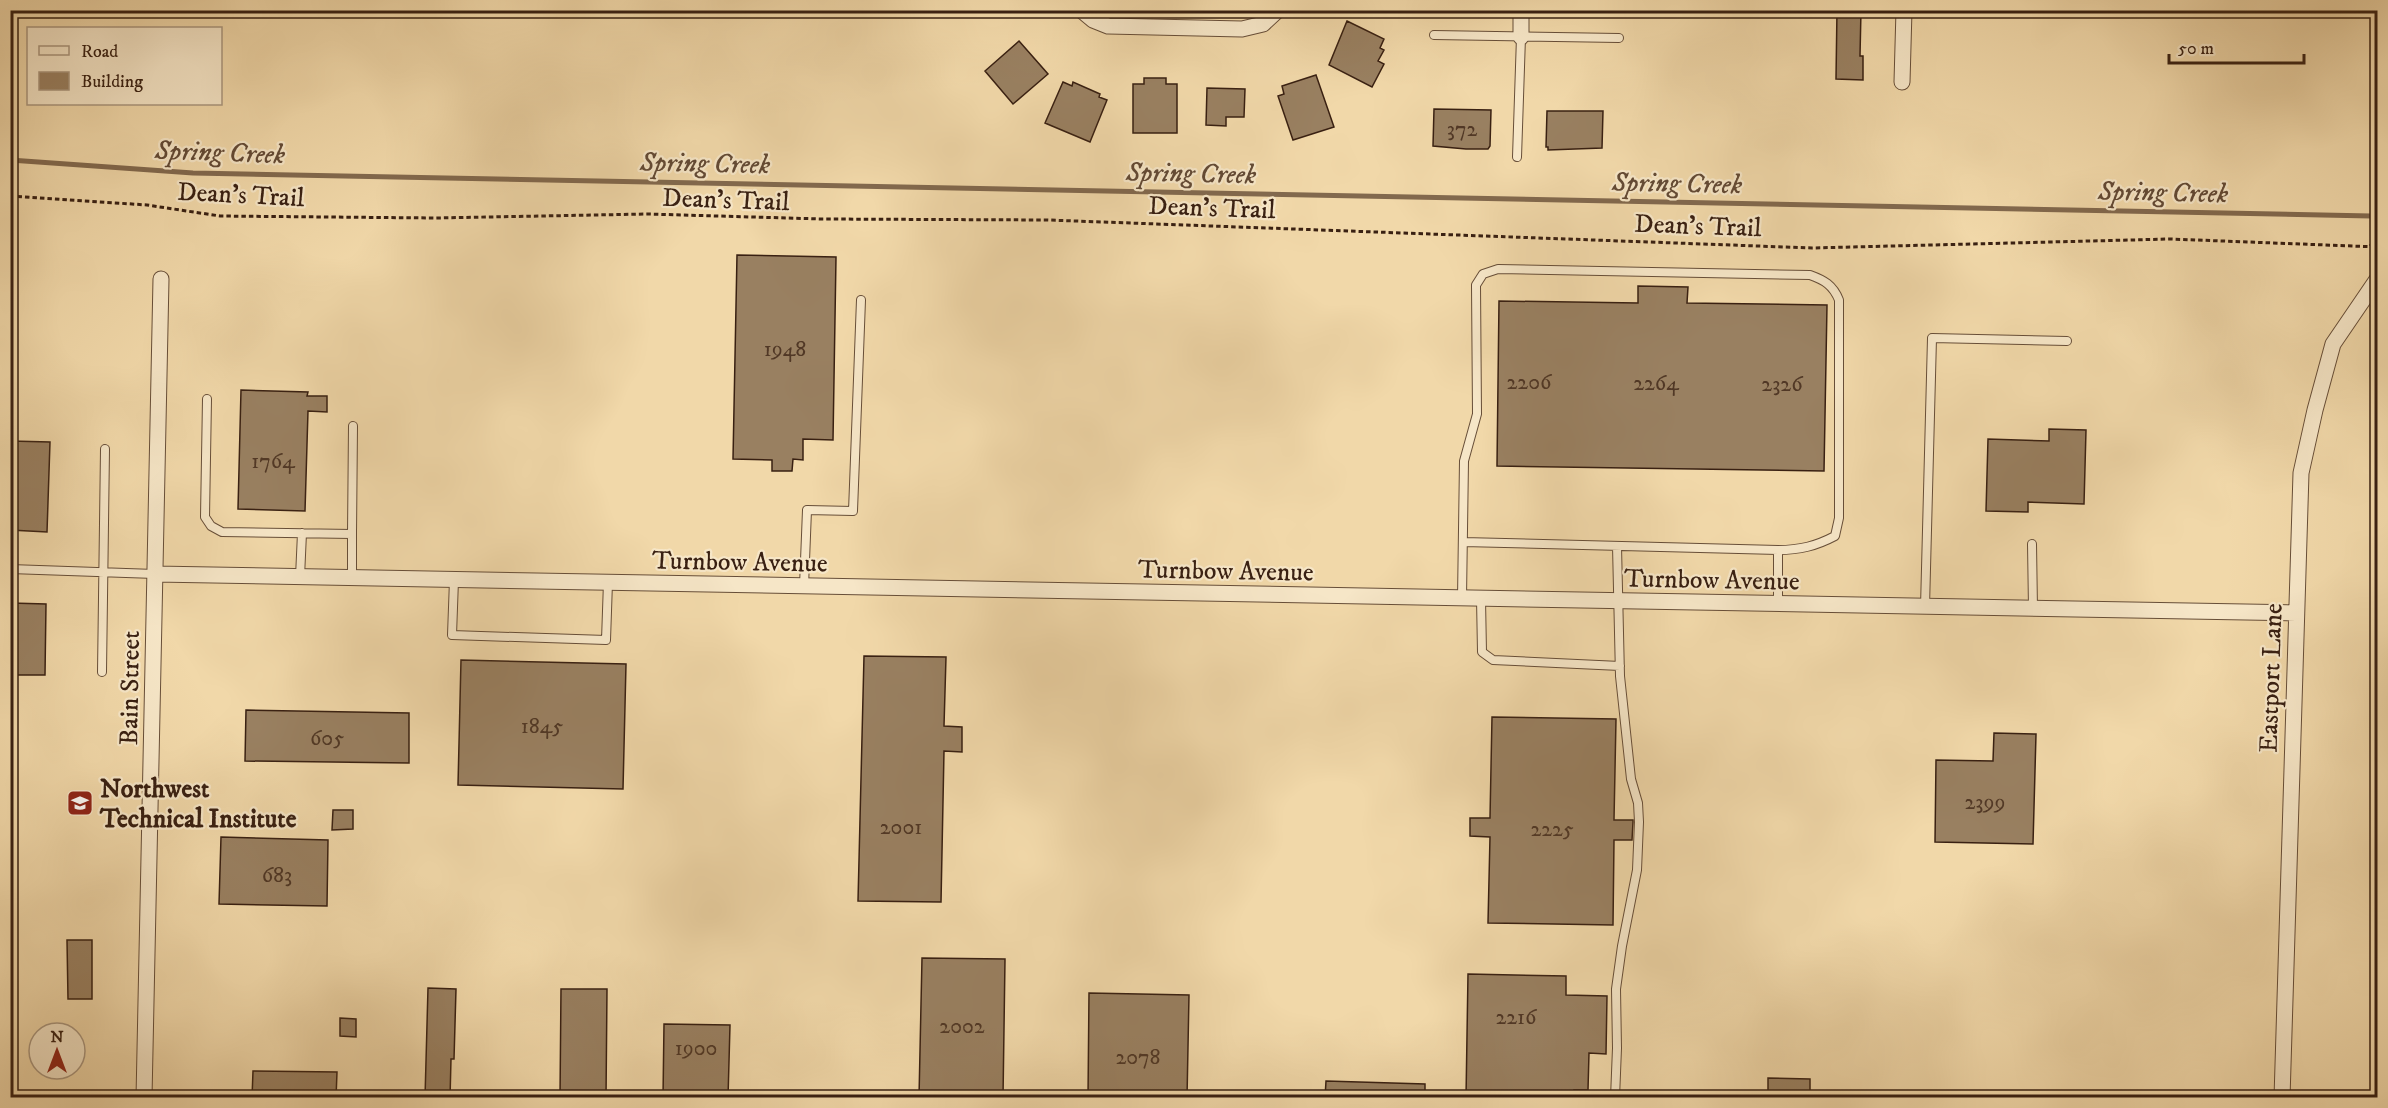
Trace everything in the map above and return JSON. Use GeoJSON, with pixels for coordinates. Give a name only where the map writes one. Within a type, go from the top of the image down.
{"type":"FeatureCollection","features":[{"type":"Feature","properties":{"kind":"street"},"geometry":{"type":"LineString","coordinates":[[1082,10],[1093,20],[1108,26],[1242,29],[1263,24],[1278,12]]}},
{"type":"Feature","properties":{"kind":"street"},"geometry":{"type":"LineString","coordinates":[[1521,10],[1521,37]]}},
{"type":"Feature","properties":{"kind":"street"},"geometry":{"type":"LineString","coordinates":[[1902,82],[1904,10]]}},
{"type":"Feature","properties":{"kind":"street","name":"Eastport Lane"},"geometry":{"type":"LineString","coordinates":[[2282,1098],[2301,473],[2315,410],[2334,344],[2378,278]]}},
{"type":"Feature","properties":{"kind":"street","name":"Bain Street"},"geometry":{"type":"LineString","coordinates":[[144,1098],[161,279]]}},
{"type":"Feature","properties":{"kind":"street","name":"Turnbow Avenue"},"geometry":{"type":"LineString","coordinates":[[155,574],[2296,613]]}},
{"type":"Feature","properties":{"kind":"lane"},"geometry":{"type":"LineString","coordinates":[[1434,35],[1619,38]]}},
{"type":"Feature","properties":{"kind":"lane"},"geometry":{"type":"LineString","coordinates":[[1517,157],[1521,37]]}},
{"type":"Feature","properties":{"kind":"lane"},"geometry":{"type":"LineString","coordinates":[[1462,598],[1464,461],[1477,414],[1476,285],[1483,274],[1498,269],[1810,275],[1822,279],[1834,288],[1839,300],[1839,518],[1835,536],[1819,545],[1797,550],[1463,542]]}},
{"type":"Feature","properties":{"kind":"lane"},"geometry":{"type":"LineString","coordinates":[[804,586],[807,510],[853,511],[861,300]]}},
{"type":"Feature","properties":{"kind":"lane"},"geometry":{"type":"LineString","coordinates":[[1925,607],[1932,338],[2067,341]]}},
{"type":"Feature","properties":{"kind":"lane"},"geometry":{"type":"LineString","coordinates":[[207,399],[205,517],[211,526],[222,532],[352,534]]}},
{"type":"Feature","properties":{"kind":"lane"},"geometry":{"type":"LineString","coordinates":[[352,577],[353,426]]}},
{"type":"Feature","properties":{"kind":"lane"},"geometry":{"type":"LineString","coordinates":[[102,672],[105,449]]}},
{"type":"Feature","properties":{"kind":"lane"},"geometry":{"type":"LineString","coordinates":[[300,577],[302,533]]}},
{"type":"Feature","properties":{"kind":"lane"},"geometry":{"type":"LineString","coordinates":[[2032,544],[2033,609]]}},
{"type":"Feature","properties":{"kind":"lane"},"geometry":{"type":"LineString","coordinates":[[1615,1098],[1616,989],[1637,870],[1639,822],[1638,803],[1630,779],[1620,666],[1617,546]]}},
{"type":"Feature","properties":{"kind":"lane"},"geometry":{"type":"LineString","coordinates":[[1778,550],[1778,604]]}},
{"type":"Feature","properties":{"kind":"lane"},"geometry":{"type":"LineString","coordinates":[[10,569],[155,574]]}},
{"type":"Feature","properties":{"kind":"lane"},"geometry":{"type":"LineString","coordinates":[[454,579],[452,635],[606,640],[608,582]]}},
{"type":"Feature","properties":{"kind":"lane"},"geometry":{"type":"LineString","coordinates":[[1481,599],[1482,652],[1493,660],[1620,666]]}},
{"type":"Feature","properties":{"kind":"path","name":"Dean's Trail"},"geometry":{"type":"LineString","coordinates":[[10,196],[147,206],[220,216],[435,218],[647,214],[822,219],[1048,220],[1812,248],[2170,238],[2378,247]]}},
{"type":"Feature","properties":{"kind":"path"},"geometry":{"type":"LineString","coordinates":[[2370,246],[2378,237]]}},
{"type":"Feature","properties":{"kind":"building"},"geometry":{"type":"Polygon","coordinates":[[[1837,10],[1861,10],[1860,56],[1863,56],[1863,80],[1836,79],[1837,10]]]}},
{"type":"Feature","properties":{"kind":"building"},"geometry":{"type":"Polygon","coordinates":[[[1347,21],[1384,39],[1380,48],[1384,50],[1378,61],[1384,64],[1372,87],[1329,65],[1347,21]]]}},
{"type":"Feature","properties":{"kind":"building"},"geometry":{"type":"Polygon","coordinates":[[[1019,41],[1048,74],[1013,104],[985,71],[1019,41]]]}},
{"type":"Feature","properties":{"kind":"building"},"geometry":{"type":"Polygon","coordinates":[[[1316,75],[1334,127],[1293,140],[1278,96],[1284,94],[1282,86],[1316,75]]]}},
{"type":"Feature","properties":{"kind":"building"},"geometry":{"type":"Polygon","coordinates":[[[1144,78],[1166,78],[1166,84],[1177,84],[1177,133],[1133,133],[1133,84],[1144,84],[1144,78]]]}},
{"type":"Feature","properties":{"kind":"building"},"geometry":{"type":"Polygon","coordinates":[[[1063,82],[1072,86],[1073,82],[1100,94],[1099,97],[1107,100],[1090,142],[1045,123],[1063,82]]]}},
{"type":"Feature","properties":{"kind":"building"},"geometry":{"type":"Polygon","coordinates":[[[1207,88],[1245,89],[1244,117],[1226,117],[1226,126],[1206,125],[1207,88]]]}},
{"type":"Feature","properties":{"kind":"building"},"geometry":{"type":"Polygon","coordinates":[[[1434,109],[1491,110],[1488,149],[1433,146],[1434,109]]]}},
{"type":"Feature","properties":{"kind":"building"},"geometry":{"type":"Polygon","coordinates":[[[1547,111],[1603,111],[1602,148],[1548,150],[1546,147],[1547,111]]]}},
{"type":"Feature","properties":{"kind":"building"},"geometry":{"type":"Polygon","coordinates":[[[737,255],[836,257],[833,440],[803,439],[803,460],[793,459],[792,471],[772,471],[772,460],[733,459],[737,255]]]}},
{"type":"Feature","properties":{"kind":"building"},"geometry":{"type":"Polygon","coordinates":[[[1638,286],[1688,287],[1687,303],[1827,305],[1824,471],[1497,466],[1499,301],[1638,303],[1638,286]]]}},
{"type":"Feature","properties":{"kind":"building"},"geometry":{"type":"Polygon","coordinates":[[[241,390],[308,392],[307,396],[327,396],[327,412],[308,411],[305,511],[238,509],[241,390]]]}},
{"type":"Feature","properties":{"kind":"building"},"geometry":{"type":"Polygon","coordinates":[[[2049,429],[2086,430],[2084,504],[2028,502],[2028,512],[1986,511],[1988,439],[2049,441],[2049,429]]]}},
{"type":"Feature","properties":{"kind":"building"},"geometry":{"type":"Polygon","coordinates":[[[10,441],[50,442],[47,532],[10,530],[10,441]]]}},
{"type":"Feature","properties":{"kind":"building"},"geometry":{"type":"Polygon","coordinates":[[[10,603],[46,604],[45,675],[10,675],[10,603]]]}},
{"type":"Feature","properties":{"kind":"building"},"geometry":{"type":"Polygon","coordinates":[[[864,656],[946,657],[944,726],[962,727],[962,752],[944,751],[941,902],[858,901],[864,656]]]}},
{"type":"Feature","properties":{"kind":"building"},"geometry":{"type":"Polygon","coordinates":[[[461,660],[626,664],[623,789],[458,785],[461,660]]]}},
{"type":"Feature","properties":{"kind":"building"},"geometry":{"type":"Polygon","coordinates":[[[246,710],[409,713],[409,763],[245,761],[246,710]]]}},
{"type":"Feature","properties":{"kind":"building"},"geometry":{"type":"Polygon","coordinates":[[[1492,717],[1616,719],[1614,820],[1633,820],[1633,822],[1632,840],[1614,840],[1613,925],[1488,923],[1490,837],[1470,836],[1470,818],[1490,818],[1492,717]]]}},
{"type":"Feature","properties":{"kind":"building"},"geometry":{"type":"Polygon","coordinates":[[[1994,733],[2036,734],[2033,844],[1935,842],[1936,760],[1993,761],[1994,733]]]}},
{"type":"Feature","properties":{"kind":"building"},"geometry":{"type":"Polygon","coordinates":[[[333,810],[353,810],[353,829],[332,830],[333,810]]]}},
{"type":"Feature","properties":{"kind":"building"},"geometry":{"type":"Polygon","coordinates":[[[221,837],[328,840],[327,906],[219,904],[221,837]]]}},
{"type":"Feature","properties":{"kind":"building"},"geometry":{"type":"Polygon","coordinates":[[[67,940],[92,940],[92,999],[68,999],[67,940]]]}},
{"type":"Feature","properties":{"kind":"building"},"geometry":{"type":"Polygon","coordinates":[[[922,958],[1005,959],[1003,1098],[919,1098],[922,958]]]}},
{"type":"Feature","properties":{"kind":"building"},"geometry":{"type":"Polygon","coordinates":[[[1468,974],[1566,976],[1566,995],[1607,996],[1606,1054],[1589,1053],[1588,1090],[1574,1090],[1573,1098],[1466,1098],[1468,974]]]}},
{"type":"Feature","properties":{"kind":"building"},"geometry":{"type":"Polygon","coordinates":[[[428,988],[456,989],[454,1059],[451,1059],[450,1098],[425,1098],[428,988]]]}},
{"type":"Feature","properties":{"kind":"building"},"geometry":{"type":"Polygon","coordinates":[[[561,989],[607,989],[606,1098],[560,1098],[561,989]]]}},
{"type":"Feature","properties":{"kind":"building"},"geometry":{"type":"Polygon","coordinates":[[[1089,993],[1189,995],[1187,1098],[1088,1098],[1089,993]]]}},
{"type":"Feature","properties":{"kind":"building"},"geometry":{"type":"Polygon","coordinates":[[[340,1018],[356,1019],[356,1037],[340,1036],[340,1018]]]}},
{"type":"Feature","properties":{"kind":"building"},"geometry":{"type":"Polygon","coordinates":[[[664,1024],[730,1025],[728,1098],[663,1098],[664,1024]]]}},
{"type":"Feature","properties":{"kind":"building"},"geometry":{"type":"Polygon","coordinates":[[[253,1071],[337,1072],[336,1098],[252,1098],[253,1071]]]}},
{"type":"Feature","properties":{"kind":"building"},"geometry":{"type":"Polygon","coordinates":[[[1768,1078],[1810,1079],[1810,1098],[1768,1098],[1768,1078]]]}},
{"type":"Feature","properties":{"kind":"building"},"geometry":{"type":"Polygon","coordinates":[[[1326,1081],[1425,1084],[1425,1098],[1325,1098],[1326,1081]]]}},
{"type":"Feature","properties":{"kind":"waterway","name":"Spring Creek"},"geometry":{"type":"LineString","coordinates":[[10,160],[193,173],[2371,216]]}},
{"type":"Feature","properties":{"kind":"place","name":"Northwest Technical Institute"},"geometry":{"type":"Point","coordinates":[80,803]}}]}
